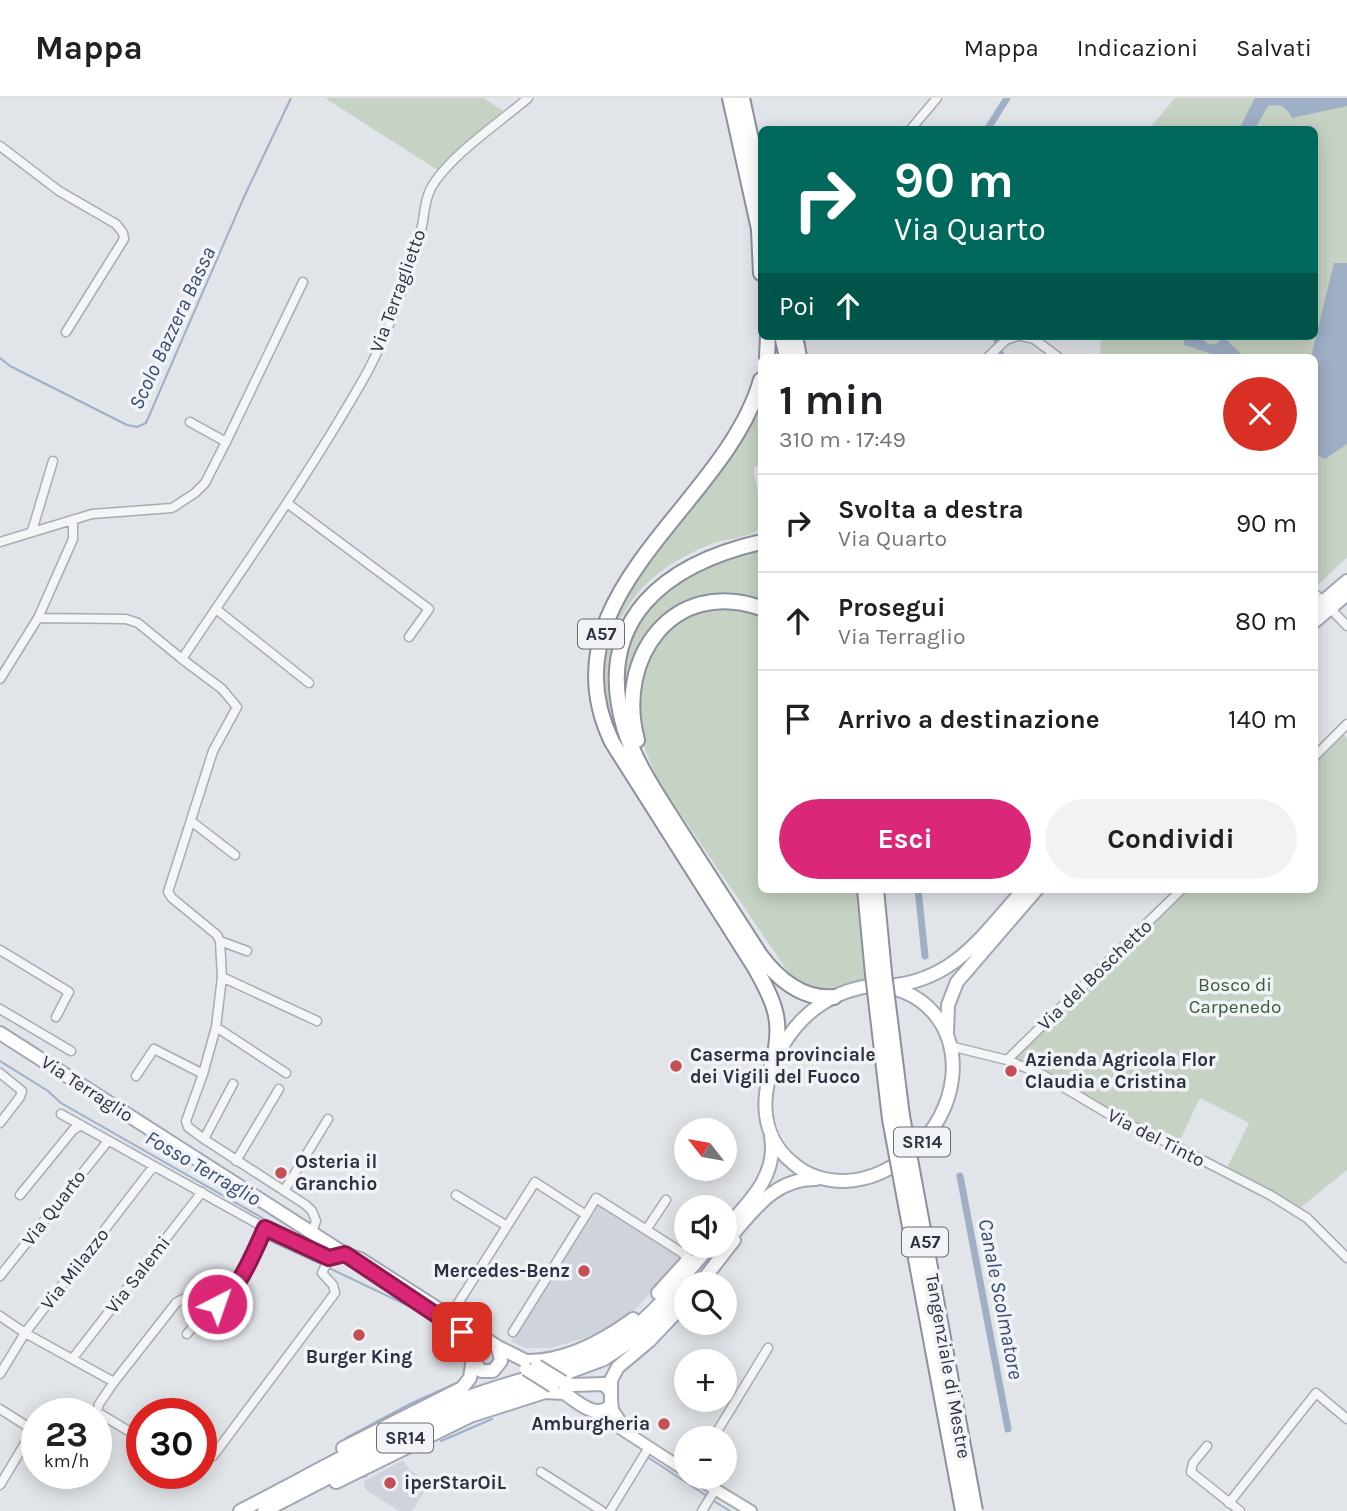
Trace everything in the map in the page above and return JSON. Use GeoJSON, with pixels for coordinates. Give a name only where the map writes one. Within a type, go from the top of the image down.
{"type":"FeatureCollection","features":[{"type":"Feature","properties":{"kind":"highway"},"geometry":{"type":"LineString","coordinates":[[730,98],[758,225]]}},
{"type":"Feature","properties":{"kind":"highway"},"geometry":{"type":"LineString","coordinates":[[742,98],[758,172]]}},
{"type":"Feature","properties":{"kind":"highway","name":"A57"},"geometry":{"type":"LineString","coordinates":[[758,389],[752,408],[726,452],[620,592],[605,624],[598,648],[595,676],[600,714],[618,752],[754,966],[770,996],[779,1029],[772,1066]]}},
{"type":"Feature","properties":{"kind":"highway","name":"A57"},"geometry":{"type":"LineString","coordinates":[[656,811],[635,772],[613,714],[610,673],[617,633],[635,601],[664,574],[712,548],[758,536]]}},
{"type":"Feature","properties":{"kind":"highway","name":"A57"},"geometry":{"type":"LineString","coordinates":[[758,543],[721,553],[680,572],[644,602],[626,630],[618,658],[619,702],[629,741],[657,794],[767,964],[802,992],[834,997]]}},
{"type":"Feature","properties":{"kind":"highway","name":"A57"},"geometry":{"type":"LineString","coordinates":[[657,794],[640,750],[632,714],[633,680],[642,654],[663,627],[689,609],[728,601],[758,607]]}},
{"type":"Feature","properties":{"kind":"highway","name":"Tangenziale di Mestre"},"geometry":{"type":"LineString","coordinates":[[866,893],[902,1116],[975,1511]]}},
{"type":"Feature","properties":{"kind":"highway","name":"Tangenziale di Mestre"},"geometry":{"type":"LineString","coordinates":[[877,893],[879,978],[890,1119],[963,1511]]}},
{"type":"Feature","properties":{"kind":"main road"},"geometry":{"type":"LineString","coordinates":[[1320,603],[1347,581]]}},
{"type":"Feature","properties":{"kind":"main road"},"geometry":{"type":"LineString","coordinates":[[1320,603],[1347,594]]}},
{"type":"Feature","properties":{"kind":"main road","name":"SR14"},"geometry":{"type":"LineString","coordinates":[[737,1215],[758,1190],[769,1171],[772,1151],[765,1098],[772,1066],[793,1030],[815,1008],[879,978],[920,980],[954,964],[1020,893]]}},
{"type":"Feature","properties":{"kind":"main road","name":"SR14"},"geometry":{"type":"LineString","coordinates":[[737,1230],[767,1196],[782,1185],[799,1179],[850,1181],[876,1174],[905,1157],[923,1141],[940,1115],[949,1094],[953,1065],[949,1044],[948,1005],[957,982],[1034,893]]}},
{"type":"Feature","properties":{"kind":"main road","name":"SR14"},"geometry":{"type":"LineString","coordinates":[[879,978],[925,1002],[939,1019],[949,1044]]}},
{"type":"Feature","properties":{"kind":"main road","name":"Via Terraglio"},"geometry":{"type":"LineString","coordinates":[[0,1033],[312,1232],[335,1258],[357,1264],[462,1332],[472,1358]]}},
{"type":"Feature","properties":{"kind":"main road","name":"SR14"},"geometry":{"type":"LineString","coordinates":[[770,1133],[789,1160],[806,1172],[823,1179]]}},
{"type":"Feature","properties":{"kind":"main road","name":"SR14"},"geometry":{"type":"LineString","coordinates":[[709,1272],[730,1246],[743,1223]]}},
{"type":"Feature","properties":{"kind":"main road","name":"Via Terraglio"},"geometry":{"type":"LineString","coordinates":[[335,1258],[360,1259],[545,1376],[591,1410],[630,1434]]}},
{"type":"Feature","properties":{"kind":"main road","name":"SR14"},"geometry":{"type":"LineString","coordinates":[[700,1272],[713,1258]]}},
{"type":"Feature","properties":{"kind":"main road","name":"SR14"},"geometry":{"type":"LineString","coordinates":[[545,1376],[541,1361],[564,1356],[602,1339],[640,1312],[694,1259]]}},
{"type":"Feature","properties":{"kind":"main road","name":"SR14"},"geometry":{"type":"LineString","coordinates":[[545,1376],[599,1351],[630,1331],[652,1312],[694,1259]]}},
{"type":"Feature","properties":{"kind":"main road","name":"SR14"},"geometry":{"type":"LineString","coordinates":[[240,1511],[281,1496],[436,1411],[474,1395],[594,1364],[632,1342],[674,1302]]}},
{"type":"Feature","properties":{"kind":"main road"},"geometry":{"type":"LineString","coordinates":[[611,1396],[601,1384],[590,1385],[584,1394],[591,1410],[606,1410],[611,1396],[611,1380],[618,1367],[649,1341],[674,1315]]}},
{"type":"Feature","properties":{"kind":"main road"},"geometry":{"type":"LineString","coordinates":[[450,1316],[459,1317],[515,1349],[532,1354],[550,1353],[602,1339]]}},
{"type":"Feature","properties":{"kind":"main road"},"geometry":{"type":"LineString","coordinates":[[281,1496],[346,1447],[462,1388],[470,1378],[472,1358],[474,1350],[480,1345],[495,1345],[502,1358],[496,1368],[483,1371],[476,1367],[472,1358]]}},
{"type":"Feature","properties":{"kind":"main road","name":"Via Terraglio"},"geometry":{"type":"LineString","coordinates":[[496,1368],[515,1365],[573,1385],[590,1385]]}},
{"type":"Feature","properties":{"kind":"main road"},"geometry":{"type":"LineString","coordinates":[[281,1496],[344,1478],[471,1416],[545,1392],[545,1376]]}},
{"type":"Feature","properties":{"kind":"main road","name":"Via Terraglio"},"geometry":{"type":"LineString","coordinates":[[611,1396],[613,1410],[646,1452],[674,1465]]}},
{"type":"Feature","properties":{"kind":"main road"},"geometry":{"type":"LineString","coordinates":[[708,1489],[751,1511]]}},
{"type":"Feature","properties":{"kind":"main road","name":"SR14"},"geometry":{"type":"LineString","coordinates":[[264,1511],[281,1496]]}},
{"type":"Feature","properties":{"kind":"street","name":"Via Terraglietto"},"geometry":{"type":"LineString","coordinates":[[182,659],[287,503],[366,375],[386,330],[421,232],[425,202],[430,190],[450,164],[528,98]]}},
{"type":"Feature","properties":{"kind":"street"},"geometry":{"type":"LineString","coordinates":[[914,126],[937,98]]}},
{"type":"Feature","properties":{"kind":"street"},"geometry":{"type":"LineString","coordinates":[[0,146],[59,191],[116,224],[123,233],[124,239],[66,332]]}},
{"type":"Feature","properties":{"kind":"street"},"geometry":{"type":"LineString","coordinates":[[0,542],[92,514],[172,508],[182,503],[205,483],[303,282]]}},
{"type":"Feature","properties":{"kind":"street"},"geometry":{"type":"LineString","coordinates":[[991,354],[1011,340]]}},
{"type":"Feature","properties":{"kind":"street"},"geometry":{"type":"LineString","coordinates":[[1035,340],[1054,354]]}},
{"type":"Feature","properties":{"kind":"street"},"geometry":{"type":"LineString","coordinates":[[190,422],[226,442]]}},
{"type":"Feature","properties":{"kind":"street"},"geometry":{"type":"LineString","coordinates":[[32,531],[53,461]]}},
{"type":"Feature","properties":{"kind":"street"},"geometry":{"type":"LineString","coordinates":[[287,503],[429,609],[409,637]]}},
{"type":"Feature","properties":{"kind":"street"},"geometry":{"type":"LineString","coordinates":[[0,679],[38,618],[73,539],[73,520]]}},
{"type":"Feature","properties":{"kind":"street"},"geometry":{"type":"LineString","coordinates":[[1320,603],[1347,626]]}},
{"type":"Feature","properties":{"kind":"street"},"geometry":{"type":"LineString","coordinates":[[216,609],[309,682]]}},
{"type":"Feature","properties":{"kind":"street"},"geometry":{"type":"LineString","coordinates":[[38,618],[126,619],[138,623],[222,689],[237,707],[213,751],[168,892],[220,940],[247,951]]}},
{"type":"Feature","properties":{"kind":"street"},"geometry":{"type":"LineString","coordinates":[[1318,753],[1347,724]]}},
{"type":"Feature","properties":{"kind":"street"},"geometry":{"type":"LineString","coordinates":[[191,821],[235,855]]}},
{"type":"Feature","properties":{"kind":"street","name":"Via del Boschetto"},"geometry":{"type":"LineString","coordinates":[[1007,1060],[1178,893]]}},
{"type":"Feature","properties":{"kind":"street"},"geometry":{"type":"LineString","coordinates":[[220,940],[222,977],[216,1027],[204,1074],[186,1121],[188,1127],[204,1139],[313,1211],[316,1221],[312,1232]]}},
{"type":"Feature","properties":{"kind":"street"},"geometry":{"type":"LineString","coordinates":[[0,950],[69,992],[56,1017]]}},
{"type":"Feature","properties":{"kind":"street"},"geometry":{"type":"LineString","coordinates":[[222,977],[317,1021]]}},
{"type":"Feature","properties":{"kind":"street"},"geometry":{"type":"LineString","coordinates":[[0,1010],[71,1051]]}},
{"type":"Feature","properties":{"kind":"street"},"geometry":{"type":"LineString","coordinates":[[216,1027],[286,1073]]}},
{"type":"Feature","properties":{"kind":"street","name":"Via del Tinto"},"geometry":{"type":"LineString","coordinates":[[949,1044],[1007,1060],[1043,1075],[1117,1119],[1174,1145],[1288,1205],[1307,1218],[1347,1258]]}},
{"type":"Feature","properties":{"kind":"street"},"geometry":{"type":"LineString","coordinates":[[136,1076],[154,1049],[204,1074]]}},
{"type":"Feature","properties":{"kind":"street"},"geometry":{"type":"LineString","coordinates":[[0,1073],[22,1091],[0,1123]]}},
{"type":"Feature","properties":{"kind":"street"},"geometry":{"type":"LineString","coordinates":[[204,1139],[233,1084]]}},
{"type":"Feature","properties":{"kind":"street"},"geometry":{"type":"LineString","coordinates":[[236,1161],[279,1089]]}},
{"type":"Feature","properties":{"kind":"street"},"geometry":{"type":"LineString","coordinates":[[61,1114],[267,1230],[335,1258],[322,1273],[333,1285],[335,1293],[217,1451]]}},
{"type":"Feature","properties":{"kind":"street"},"geometry":{"type":"LineString","coordinates":[[284,1191],[327,1119]]}},
{"type":"Feature","properties":{"kind":"street","name":"Via Quarto"},"geometry":{"type":"LineString","coordinates":[[20,1195],[80,1125]]}},
{"type":"Feature","properties":{"kind":"street","name":"Via Quarto"},"geometry":{"type":"LineString","coordinates":[[0,1276],[108,1141]]}},
{"type":"Feature","properties":{"kind":"street","name":"Via Milazzo"},"geometry":{"type":"LineString","coordinates":[[0,1374],[25,1333],[153,1167]]}},
{"type":"Feature","properties":{"kind":"street"},"geometry":{"type":"LineString","coordinates":[[450,1316],[535,1182],[586,1215]]}},
{"type":"Feature","properties":{"kind":"street","name":"Via Salemi"},"geometry":{"type":"LineString","coordinates":[[73,1358],[202,1192]]}},
{"type":"Feature","properties":{"kind":"street"},"geometry":{"type":"LineString","coordinates":[[456,1195],[507,1226]]}},
{"type":"Feature","properties":{"kind":"street"},"geometry":{"type":"LineString","coordinates":[[513,1332],[596,1198],[694,1259]]}},
{"type":"Feature","properties":{"kind":"street"},"geometry":{"type":"LineString","coordinates":[[646,1230],[666,1200]]}},
{"type":"Feature","properties":{"kind":"street"},"geometry":{"type":"LineString","coordinates":[[187,1334],[202,1316],[224,1300],[237,1283],[267,1230]]}},
{"type":"Feature","properties":{"kind":"street"},"geometry":{"type":"LineString","coordinates":[[126,1429],[97,1412],[99,1404],[114,1382],[183,1297],[189,1296],[217,1304]]}},
{"type":"Feature","properties":{"kind":"street"},"geometry":{"type":"LineString","coordinates":[[0,1315],[25,1333],[114,1382]]}},
{"type":"Feature","properties":{"kind":"street"},"geometry":{"type":"LineString","coordinates":[[720,1426],[768,1348]]}},
{"type":"Feature","properties":{"kind":"street"},"geometry":{"type":"LineString","coordinates":[[1229,1503],[1315,1393],[1347,1419]]}},
{"type":"Feature","properties":{"kind":"street"},"geometry":{"type":"LineString","coordinates":[[0,1409],[33,1430],[0,1485]]}},
{"type":"Feature","properties":{"kind":"street"},"geometry":{"type":"LineString","coordinates":[[1207,1446],[1193,1463],[1191,1472],[1240,1511]]}},
{"type":"Feature","properties":{"kind":"street"},"geometry":{"type":"LineString","coordinates":[[610,1511],[646,1452]]}},
{"type":"Feature","properties":{"kind":"street"},"geometry":{"type":"LineString","coordinates":[[541,1472],[602,1511]]}},
{"type":"Feature","properties":{"kind":"street"},"geometry":{"type":"LineString","coordinates":[[702,1511],[713,1494]]}},
{"type":"Feature","properties":{"kind":"shaded area"},"geometry":{"type":"Polygon","coordinates":[[[599,1202],[674,1252],[674,1258],[680,1258],[637,1308],[595,1335],[550,1348],[526,1348],[511,1341],[599,1202]]]}},
{"type":"Feature","properties":{"kind":"shaded area"},"geometry":{"type":"Polygon","coordinates":[[[403,1460],[410,1470],[430,1483],[412,1511],[399,1511],[366,1490],[363,1482],[403,1460]]]}},
{"type":"Feature","properties":{"kind":"green space"},"geometry":{"type":"Polygon","coordinates":[[[325,98],[484,98],[503,111],[455,152],[439,171],[325,98]]]}},
{"type":"Feature","properties":{"kind":"green space"},"geometry":{"type":"Polygon","coordinates":[[[1175,98],[1347,98],[1347,557],[1318,585],[1318,354],[1100,354],[1101,340],[1318,340],[1318,126],[1152,126],[1175,98]]]}},
{"type":"Feature","properties":{"kind":"green space"},"geometry":{"type":"Polygon","coordinates":[[[758,394],[758,464],[754,472],[758,494],[758,529],[744,536],[711,544],[683,557],[659,573],[640,591],[625,611],[615,634],[609,660],[608,688],[612,719],[600,688],[611,617],[758,394]]]}},
{"type":"Feature","properties":{"kind":"green space"},"geometry":{"type":"Polygon","coordinates":[[[758,547],[758,602],[746,599],[663,621],[630,708],[623,693],[622,665],[635,622],[688,571],[758,547]]]}},
{"type":"Feature","properties":{"kind":"green space"},"geometry":{"type":"Polygon","coordinates":[[[750,606],[758,608],[758,893],[857,893],[867,981],[819,990],[801,984],[791,976],[658,781],[642,742],[634,703],[649,646],[693,609],[750,606]]]}},
{"type":"Feature","properties":{"kind":"green space","name":"Bosco di Carpenedo"},"geometry":{"type":"Polygon","coordinates":[[[1342,732],[1347,739],[1347,1170],[1300,1208],[1227,1168],[1249,1123],[1200,1098],[1178,1144],[1012,1059],[1181,893],[1318,893],[1318,756],[1342,732]]]}},
{"type":"Feature","properties":{"kind":"water"},"geometry":{"type":"Polygon","coordinates":[[[1255,98],[1347,98],[1347,106],[1292,118],[1283,107],[1268,106],[1257,126],[1241,126],[1255,98]]]}},
{"type":"Feature","properties":{"kind":"water"},"geometry":{"type":"Polygon","coordinates":[[[1334,263],[1347,263],[1347,444],[1325,459],[1318,455],[1318,354],[1312,354],[1315,340],[1318,340],[1318,328],[1334,263]]]}},
{"type":"Feature","properties":{"kind":"water"},"geometry":{"type":"Polygon","coordinates":[[[1185,340],[1203,340],[1210,345],[1227,340],[1241,354],[1212,354],[1184,345],[1185,340]]]}},
{"type":"Feature","properties":{"kind":"waterway","name":"Scolo Bazzera Bassa"},"geometry":{"type":"LineString","coordinates":[[0,358],[10,366],[127,425],[137,427],[146,423],[244,197],[291,98]]}},
{"type":"Feature","properties":{"kind":"waterway","name":"Canale Scolmatore"},"geometry":{"type":"LineString","coordinates":[[990,126],[1007,98]]}},
{"type":"Feature","properties":{"kind":"waterway","name":"Canale Scolmatore"},"geometry":{"type":"LineString","coordinates":[[997,340],[1000,354]]}},
{"type":"Feature","properties":{"kind":"waterway","name":"Canale Scolmatore"},"geometry":{"type":"LineString","coordinates":[[918,893],[925,956]]}},
{"type":"Feature","properties":{"kind":"waterway","name":"Fosso Terraglio"},"geometry":{"type":"LineString","coordinates":[[0,1061],[48,1091],[61,1103],[273,1224],[271,1227]]}},
{"type":"Feature","properties":{"kind":"waterway","name":"Canale Scolmatore"},"geometry":{"type":"LineString","coordinates":[[960,1176],[1008,1429]]}},
{"type":"Feature","properties":{"kind":"waterway","name":"Fosso Terraglio"},"geometry":{"type":"LineString","coordinates":[[269,1232],[266,1239],[321,1264]]}},
{"type":"Feature","properties":{"kind":"waterway","name":"Fosso Terraglio"},"geometry":{"type":"LineString","coordinates":[[329,1268],[417,1310]]}},
{"type":"Feature","properties":{"kind":"waterway","name":"Fosso Terraglio"},"geometry":{"type":"LineString","coordinates":[[346,1438],[459,1382]]}},
{"type":"Feature","properties":{"kind":"waterway","name":"Fosso Terraglio"},"geometry":{"type":"LineString","coordinates":[[441,1441],[492,1419]]}},
{"type":"Feature","properties":{"kind":"waterway","name":"Fosso Terraglio"},"geometry":{"type":"LineString","coordinates":[[649,1458],[707,1496]]}},
{"type":"Feature","properties":{"kind":"waterway","name":"Fosso Terraglio"},"geometry":{"type":"LineString","coordinates":[[714,1501],[730,1511]]}},
{"type":"Feature","properties":{"kind":"place","name":"Caserma provinciale dei Vigili del Fuoco"},"geometry":{"type":"Point","coordinates":[676,1066]}},
{"type":"Feature","properties":{"kind":"place","name":"Azienda Agricola Flor Claudia e Cristina"},"geometry":{"type":"Point","coordinates":[1011,1071]}},
{"type":"Feature","properties":{"kind":"place","name":"Osteria il Granchio"},"geometry":{"type":"Point","coordinates":[281,1173]}},
{"type":"Feature","properties":{"kind":"place","name":"Mercedes-Benz"},"geometry":{"type":"Point","coordinates":[584,1271]}},
{"type":"Feature","properties":{"kind":"place","name":"Burger King"},"geometry":{"type":"Point","coordinates":[359,1335]}},
{"type":"Feature","properties":{"kind":"place","name":"Amburgheria"},"geometry":{"type":"Point","coordinates":[664,1424]}},
{"type":"Feature","properties":{"kind":"place","name":"iperStarOiL"},"geometry":{"type":"Point","coordinates":[390,1483]}},
{"type":"Feature","properties":{"kind":"route"},"geometry":{"type":"LineString","coordinates":[[217,1304],[224,1300],[237,1283],[265,1228],[329,1258],[345,1254],[352,1257],[357,1264],[462,1332]]}}]}
